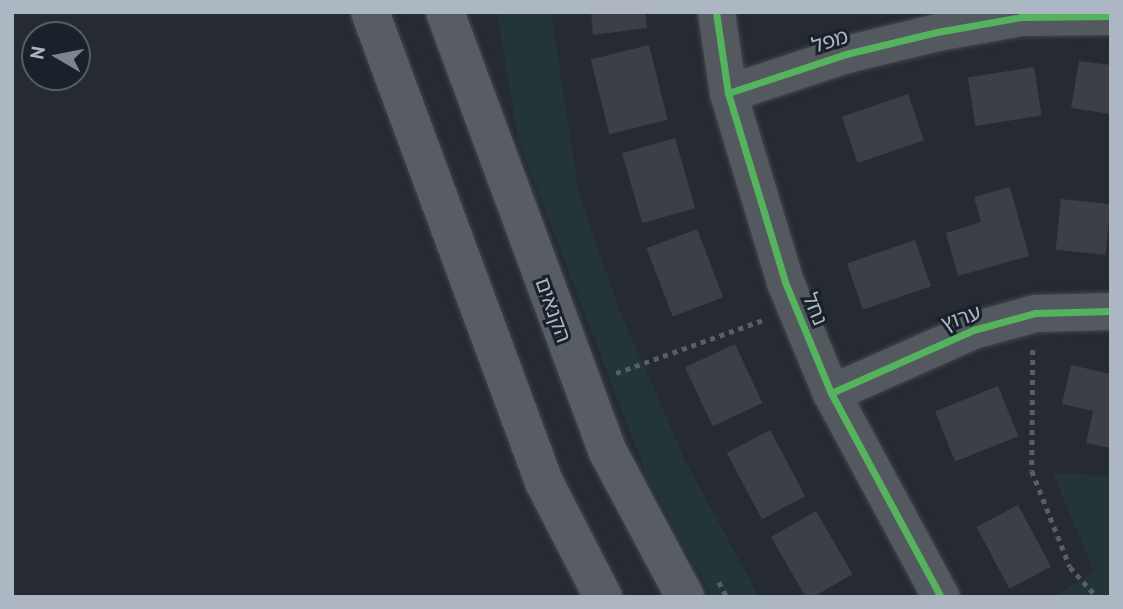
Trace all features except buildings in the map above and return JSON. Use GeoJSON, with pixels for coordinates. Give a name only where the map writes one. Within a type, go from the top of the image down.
{"type":"FeatureCollection","features":[{"type":"Feature","properties":{"kind":"main road"},"geometry":{"type":"LineString","coordinates":[[370,12],[544,482],[603,597]]}},
{"type":"Feature","properties":{"kind":"main road","name":"הקנאים"},"geometry":{"type":"LineString","coordinates":[[445,12],[608,452],[700,586]]}},
{"type":"Feature","properties":{"kind":"street","name":"נחל"},"geometry":{"type":"LineString","coordinates":[[716,12],[728,93],[796,308],[831,393],[941,597]]}},
{"type":"Feature","properties":{"kind":"street","name":"מפל"},"geometry":{"type":"LineString","coordinates":[[728,93],[937,32],[1021,17],[1111,16]]}},
{"type":"Feature","properties":{"kind":"street","name":"ערוץ"},"geometry":{"type":"LineString","coordinates":[[831,393],[960,335],[1035,313],[1111,311]]}},
{"type":"Feature","properties":{"kind":"path"},"geometry":{"type":"LineString","coordinates":[[616,373],[796,308]]}},
{"type":"Feature","properties":{"kind":"path"},"geometry":{"type":"LineString","coordinates":[[1035,313],[1032,471],[1070,567],[1097,597]]}},
{"type":"Feature","properties":{"kind":"path"},"geometry":{"type":"LineString","coordinates":[[612,363],[621,386]]}},
{"type":"Feature","properties":{"kind":"path"},"geometry":{"type":"LineString","coordinates":[[700,586],[727,597]]}},
{"type":"Feature","properties":{"kind":"shaded area"},"geometry":{"type":"Polygon","coordinates":[[[497,12],[551,12],[579,195],[621,314],[686,462],[759,597],[712,597],[647,476],[518,140],[497,12]]]}},
{"type":"Feature","properties":{"kind":"shaded area"},"geometry":{"type":"Polygon","coordinates":[[[1053,473],[1111,476],[1111,597],[1052,597],[1094,572],[1053,473]]]}},
{"type":"Feature","properties":{"kind":"cycle path"},"geometry":{"type":"LineString","coordinates":[[716,12],[728,93],[785,282],[831,393],[941,597]]}},
{"type":"Feature","properties":{"kind":"cycle path"},"geometry":{"type":"LineString","coordinates":[[728,93],[846,54],[937,32],[1021,17],[1111,16]]}},
{"type":"Feature","properties":{"kind":"cycle path"},"geometry":{"type":"LineString","coordinates":[[831,393],[973,330],[1035,313],[1111,311]]}}]}
